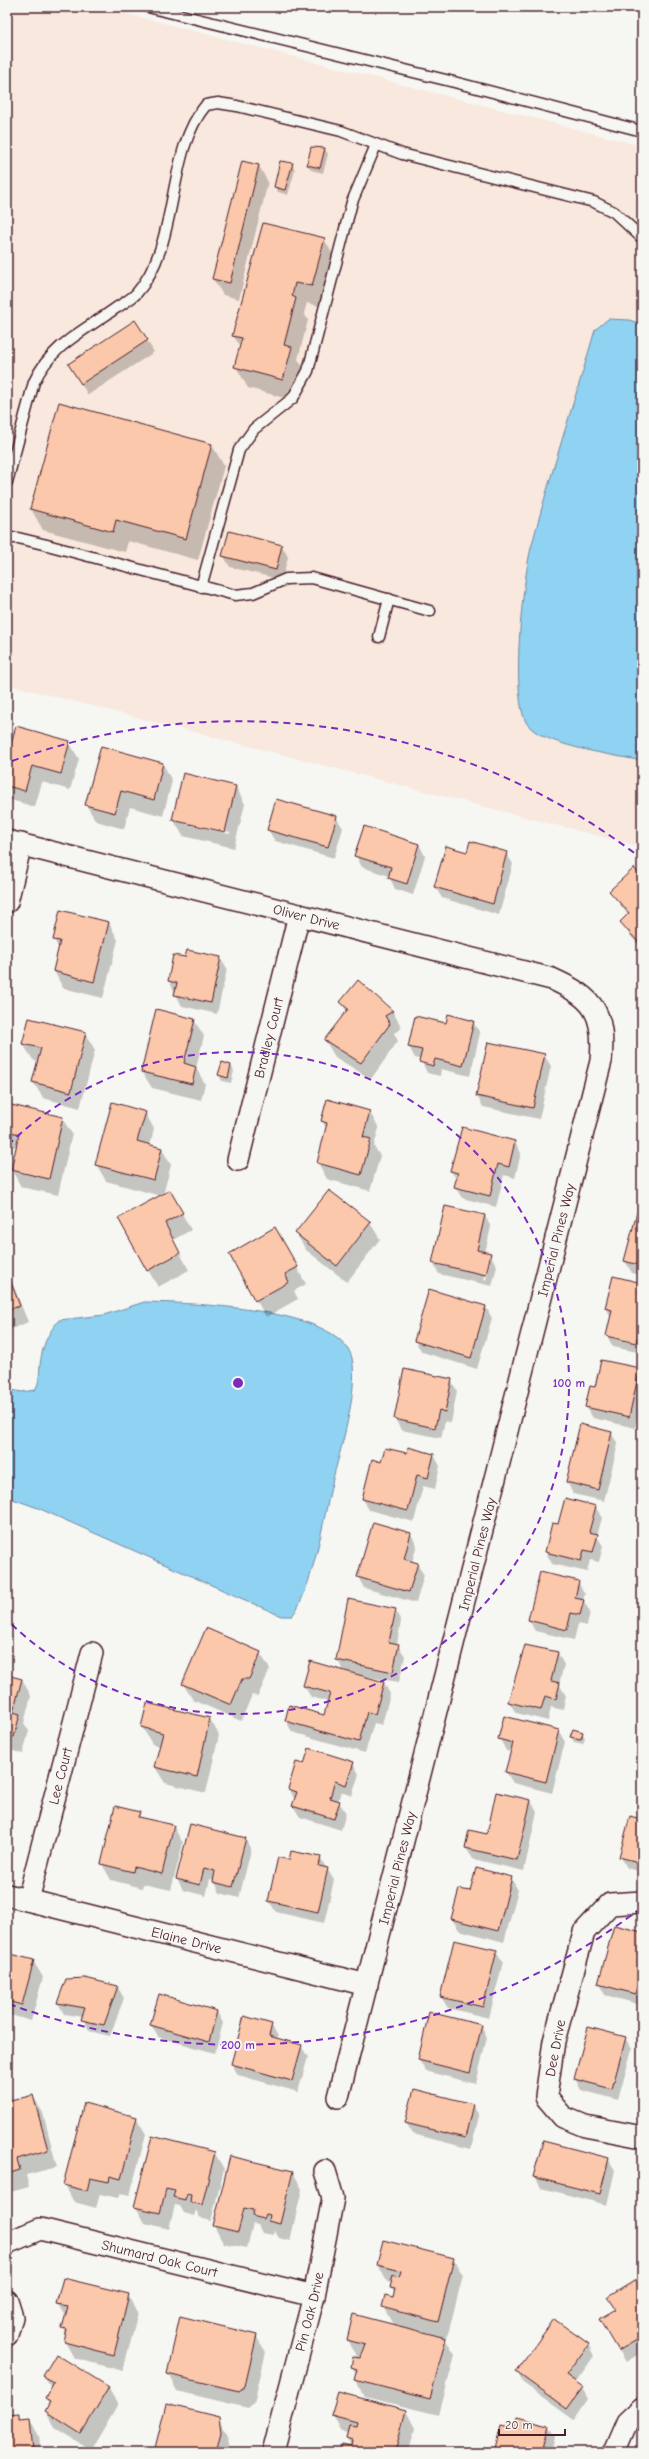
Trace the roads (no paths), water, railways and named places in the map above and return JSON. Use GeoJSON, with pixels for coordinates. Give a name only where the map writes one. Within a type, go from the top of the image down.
{"type":"FeatureCollection","features":[{"type":"Feature","properties":{"kind":"street"},"geometry":{"type":"LineString","coordinates":[[7,902],[14,843]]}},
{"type":"Feature","properties":{"kind":"street","name":"Oliver Drive"},"geometry":{"type":"LineString","coordinates":[[14,843],[552,979],[576,990],[596,1010]]}},
{"type":"Feature","properties":{"kind":"street","name":"Bradley Court"},"geometry":{"type":"LineString","coordinates":[[238,1160],[299,915]]}},
{"type":"Feature","properties":{"kind":"street","name":"Imperial Pines Way"},"geometry":{"type":"LineString","coordinates":[[338,2097],[601,1061],[603,1035],[596,1010]]}},
{"type":"Feature","properties":{"kind":"street","name":"Lee Court"},"geometry":{"type":"LineString","coordinates":[[28,1900],[92,1653]]}},
{"type":"Feature","properties":{"kind":"street","name":"Elaine Drive"},"geometry":{"type":"LineString","coordinates":[[7,1895],[367,1985]]}},
{"type":"Feature","properties":{"kind":"street","name":"Dee Drive"},"geometry":{"type":"LineString","coordinates":[[642,1902],[610,1904],[584,1932],[554,2041],[546,2097],[562,2117],[585,2126],[642,2137]]}},
{"type":"Feature","properties":{"kind":"street","name":"Pin Oak Drive"},"geometry":{"type":"LineString","coordinates":[[273,2452],[314,2296],[334,2198],[325,2171]]}},
{"type":"Feature","properties":{"kind":"street","name":"Shumard Oak Court"},"geometry":{"type":"LineString","coordinates":[[7,2243],[40,2229],[314,2296]]}},
{"type":"Feature","properties":{"kind":"street"},"geometry":{"type":"LineString","coordinates":[[7,2301],[12,2317],[7,2335]]}},
{"type":"Feature","properties":{"kind":"street"},"geometry":{"type":"LineString","coordinates":[[614,2452],[627,2422],[642,2408]]}},
{"type":"Feature","properties":{"kind":"lane"},"geometry":{"type":"LineString","coordinates":[[148,7],[447,80],[642,131]]}},
{"type":"Feature","properties":{"kind":"lane"},"geometry":{"type":"LineString","coordinates":[[7,482],[34,382],[41,367],[54,351],[135,294],[159,253],[191,125],[206,105],[218,103],[237,106],[341,131],[402,154],[594,202],[614,212],[642,238]]}},
{"type":"Feature","properties":{"kind":"lane"},"geometry":{"type":"LineString","coordinates":[[201,587],[239,450],[254,429],[293,398],[308,371],[352,202],[376,145]]}},
{"type":"Feature","properties":{"kind":"lane"},"geometry":{"type":"LineString","coordinates":[[7,538],[18,538],[47,545],[235,595],[253,593],[286,579],[312,578],[430,611]]}},
{"type":"Feature","properties":{"kind":"lane"},"geometry":{"type":"LineString","coordinates":[[379,637],[390,599]]}},
{"type":"Feature","properties":{"kind":"water"},"geometry":{"type":"Polygon","coordinates":[[[608,319],[629,320],[642,324],[642,761],[581,749],[549,739],[536,732],[528,725],[522,712],[519,692],[519,640],[524,586],[531,548],[595,330],[608,319]]]}},
{"type":"Feature","properties":{"kind":"water"},"geometry":{"type":"Polygon","coordinates":[[[144,1302],[226,1307],[260,1311],[292,1318],[320,1328],[341,1341],[352,1358],[353,1387],[348,1421],[311,1572],[306,1589],[292,1616],[281,1616],[38,1508],[7,1497],[7,1389],[22,1392],[35,1390],[39,1381],[41,1358],[44,1347],[51,1330],[59,1320],[104,1315],[144,1302]]]}},
{"type":"Feature","properties":{"kind":"water"},"geometry":{"type":"Polygon","coordinates":[[[642,1722],[642,1758],[638,1755],[638,1742],[642,1722]]]}}]}
